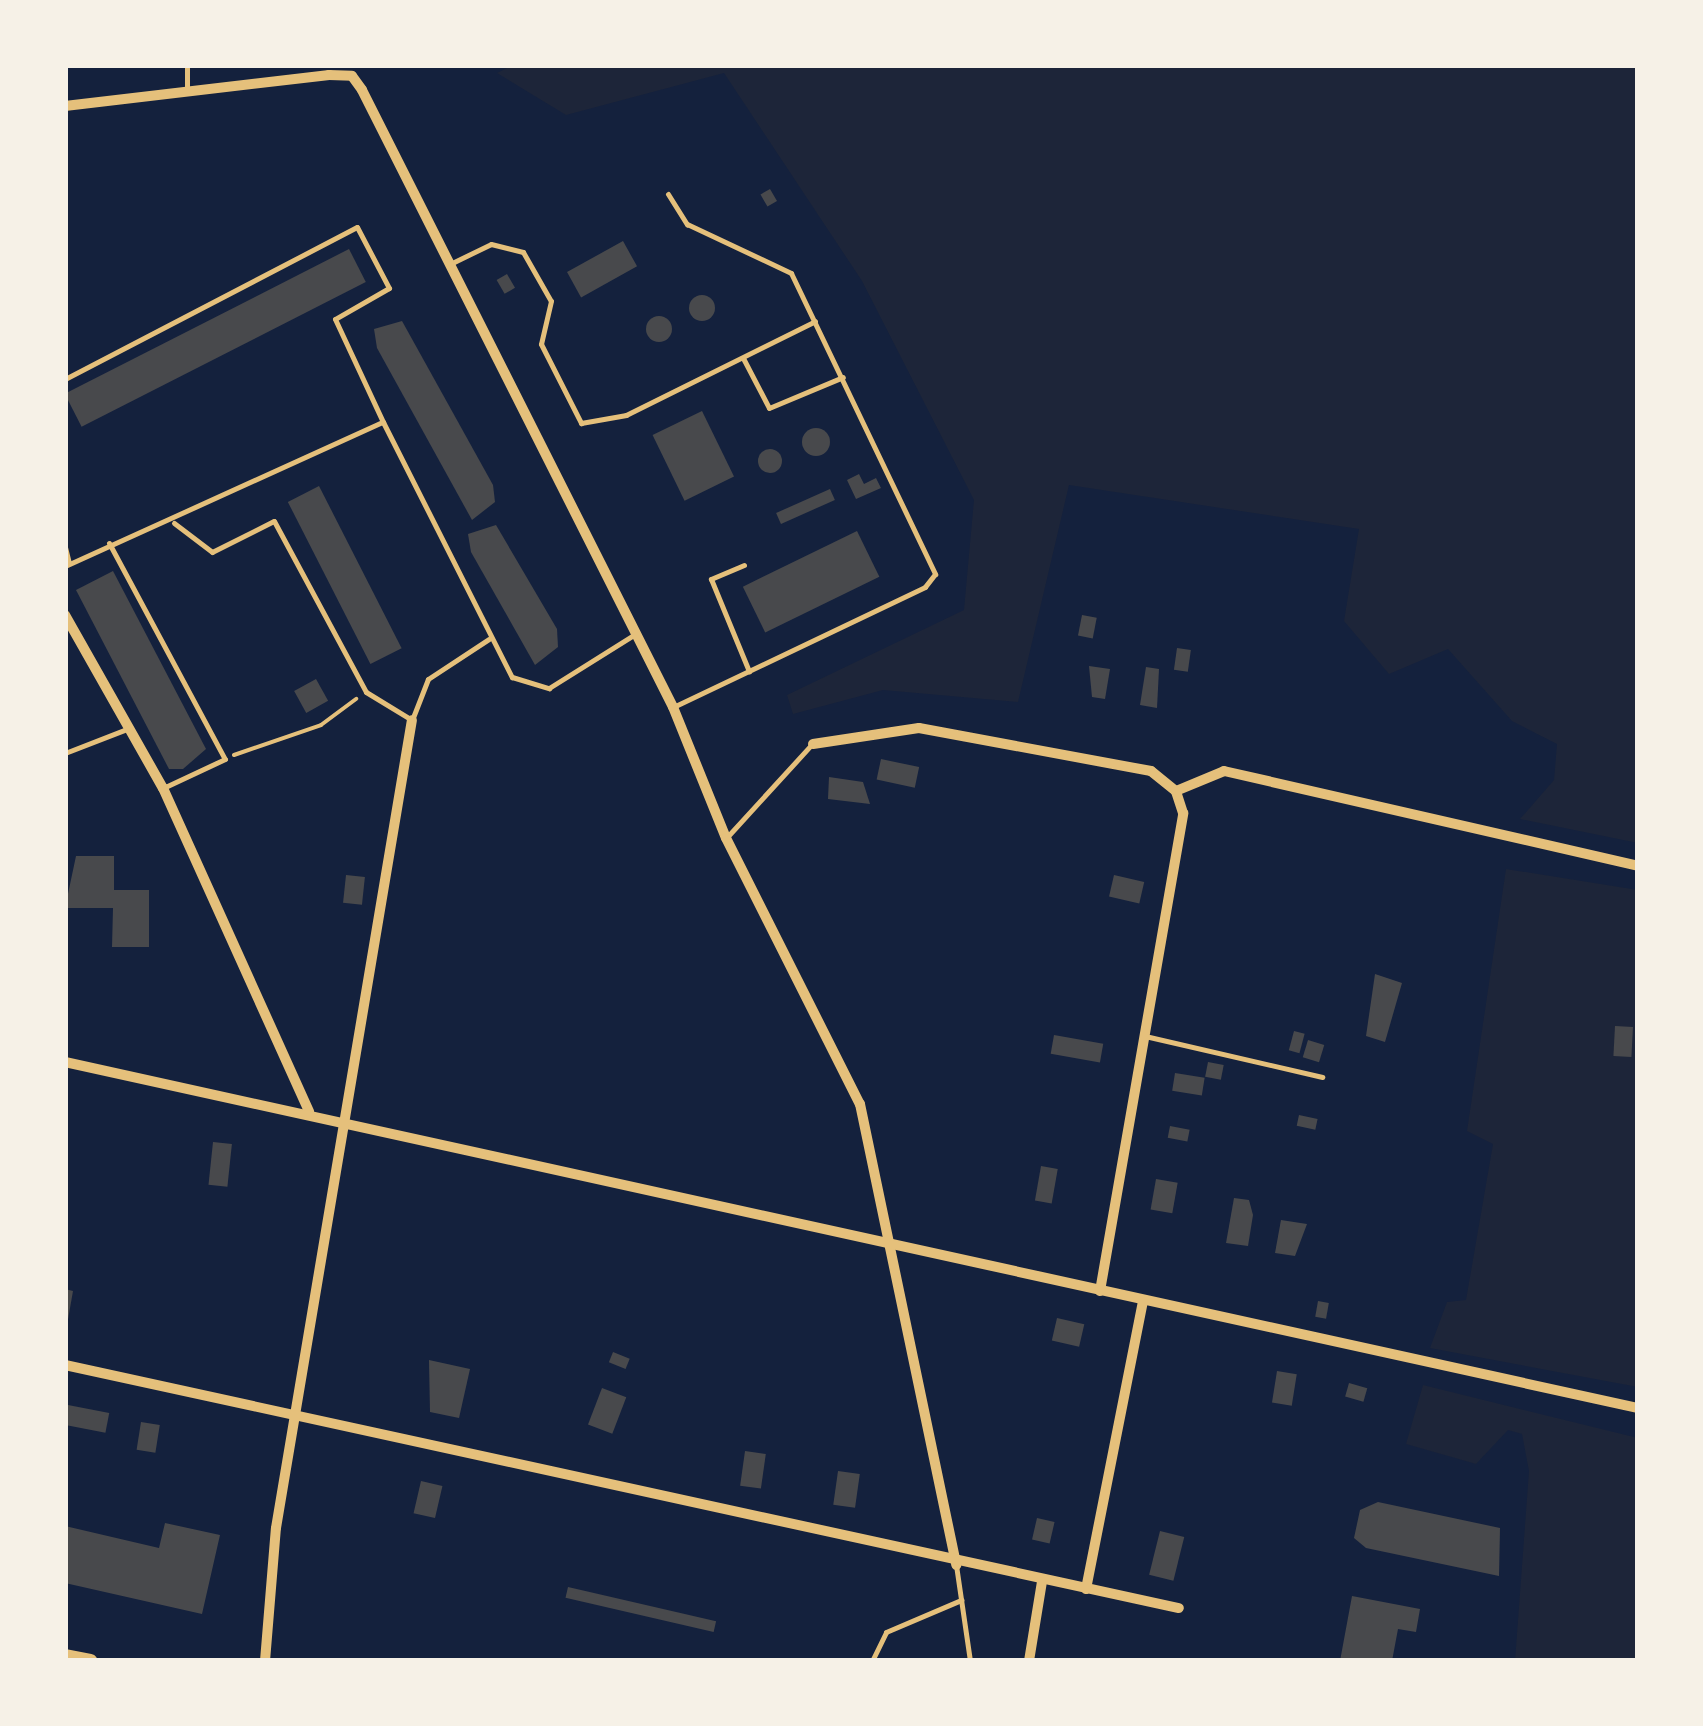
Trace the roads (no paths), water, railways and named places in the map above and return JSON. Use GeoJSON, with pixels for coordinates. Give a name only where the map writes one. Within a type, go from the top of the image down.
{"type":"FeatureCollection","features":[{"type":"Feature","properties":{"kind":"main road"},"geometry":{"type":"LineString","coordinates":[[65,1656],[90,1661]]}},
{"type":"Feature","properties":{"kind":"street"},"geometry":{"type":"LineString","coordinates":[[65,106],[354,71],[602,567],[612,596],[673,707],[726,838],[860,1104],[896,1248],[956,1565]]}},
{"type":"Feature","properties":{"kind":"street"},"geometry":{"type":"LineString","coordinates":[[65,614],[162,788],[309,1112]]}},
{"type":"Feature","properties":{"kind":"street"},"geometry":{"type":"LineString","coordinates":[[265,1661],[299,1414],[412,720]]}},
{"type":"Feature","properties":{"kind":"street"},"geometry":{"type":"LineString","coordinates":[[813,744],[919,728],[1151,771],[1176,792],[1183,813],[1100,1291]]}},
{"type":"Feature","properties":{"kind":"street"},"geometry":{"type":"LineString","coordinates":[[1176,792],[1224,771],[1638,866]]}},
{"type":"Feature","properties":{"kind":"street"},"geometry":{"type":"LineString","coordinates":[[65,1062],[309,1112],[348,1126],[1638,1408]]}},
{"type":"Feature","properties":{"kind":"street"},"geometry":{"type":"LineString","coordinates":[[1086,1589],[1143,1301]]}},
{"type":"Feature","properties":{"kind":"street"},"geometry":{"type":"LineString","coordinates":[[65,1365],[299,1414],[956,1565],[1179,1608]]}},
{"type":"Feature","properties":{"kind":"street"},"geometry":{"type":"LineString","coordinates":[[1029,1661],[1042,1582]]}},
{"type":"Feature","properties":{"kind":"lane"},"geometry":{"type":"LineString","coordinates":[[187,65],[187,90]]}},
{"type":"Feature","properties":{"kind":"lane"},"geometry":{"type":"LineString","coordinates":[[668,194],[687,224],[791,273],[935,574],[925,587],[673,707]]}},
{"type":"Feature","properties":{"kind":"lane"},"geometry":{"type":"LineString","coordinates":[[65,378],[357,227],[389,288],[334,319],[512,677],[548,688],[635,634]]}},
{"type":"Feature","properties":{"kind":"lane"},"geometry":{"type":"LineString","coordinates":[[450,264],[492,244],[523,252],[551,300],[541,344],[581,423],[626,415],[815,321]]}},
{"type":"Feature","properties":{"kind":"lane"},"geometry":{"type":"LineString","coordinates":[[743,357],[769,408],[843,377]]}},
{"type":"Feature","properties":{"kind":"lane"},"geometry":{"type":"LineString","coordinates":[[65,547],[67,564],[154,522],[174,523],[384,422]]}},
{"type":"Feature","properties":{"kind":"lane"},"geometry":{"type":"LineString","coordinates":[[174,523],[212,552],[274,521],[366,692],[412,720],[428,679],[490,638]]}},
{"type":"Feature","properties":{"kind":"lane"},"geometry":{"type":"LineString","coordinates":[[108,543],[225,759],[162,788]]}},
{"type":"Feature","properties":{"kind":"lane"},"geometry":{"type":"LineString","coordinates":[[744,565],[711,579],[749,671]]}},
{"type":"Feature","properties":{"kind":"lane"},"geometry":{"type":"LineString","coordinates":[[65,753],[127,729]]}},
{"type":"Feature","properties":{"kind":"lane"},"geometry":{"type":"LineString","coordinates":[[726,838],[813,744]]}},
{"type":"Feature","properties":{"kind":"lane"},"geometry":{"type":"LineString","coordinates":[[1142,1036],[1322,1077]]}},
{"type":"Feature","properties":{"kind":"lane"},"geometry":{"type":"LineString","coordinates":[[956,1565],[970,1661]]}},
{"type":"Feature","properties":{"kind":"lane"},"geometry":{"type":"LineString","coordinates":[[872,1661],[886,1632],[961,1600]]}}]}
